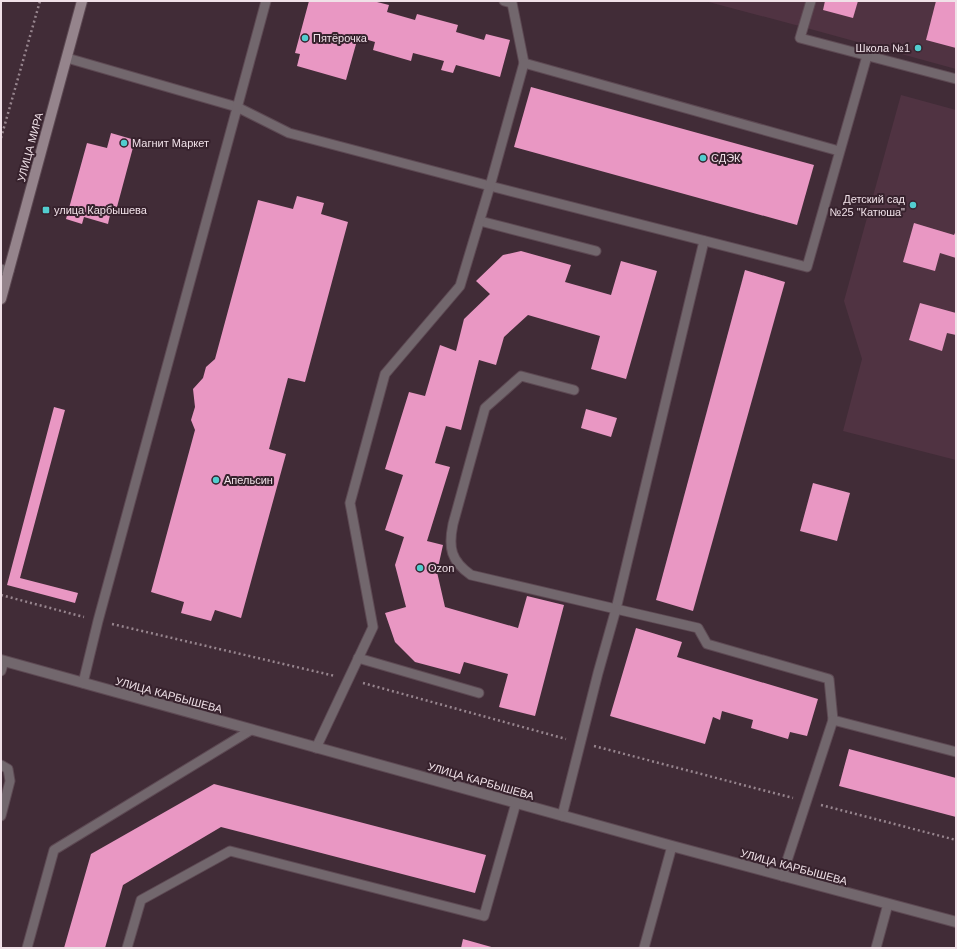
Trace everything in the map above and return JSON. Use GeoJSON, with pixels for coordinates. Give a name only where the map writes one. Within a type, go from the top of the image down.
{"type":"FeatureCollection","features":[{"type":"Feature","properties":{"kind":"main road","name":"УЛИЦА МИРА"},"geometry":{"type":"LineString","coordinates":[[1,299],[5,270],[67,58],[82,1]]}},
{"type":"Feature","properties":{"kind":"street","name":"УЛИЦА КАРБЫШЕВА"},"geometry":{"type":"LineString","coordinates":[[2,661],[562,816],[956,922]]}},
{"type":"Feature","properties":{"kind":"lane"},"geometry":{"type":"LineString","coordinates":[[83,683],[98,621],[266,1]]}},
{"type":"Feature","properties":{"kind":"lane"},"geometry":{"type":"LineString","coordinates":[[316,748],[373,627],[350,503],[385,374],[460,286],[480,221],[524,63],[512,3],[504,1]]}},
{"type":"Feature","properties":{"kind":"lane"},"geometry":{"type":"LineString","coordinates":[[811,1],[800,38],[956,79]]}},
{"type":"Feature","properties":{"kind":"lane"},"geometry":{"type":"LineString","coordinates":[[67,58],[237,107],[289,133],[807,267],[867,56]]}},
{"type":"Feature","properties":{"kind":"lane"},"geometry":{"type":"LineString","coordinates":[[524,63],[839,152]]}},
{"type":"Feature","properties":{"kind":"lane"},"geometry":{"type":"LineString","coordinates":[[480,221],[596,251]]}},
{"type":"Feature","properties":{"kind":"lane"},"geometry":{"type":"LineString","coordinates":[[562,816],[598,673],[616,609],[704,241]]}},
{"type":"Feature","properties":{"kind":"lane"},"geometry":{"type":"LineString","coordinates":[[574,390],[521,376],[485,408],[450,536],[455,559],[462,568],[471,575],[698,628],[707,644],[829,679],[833,720],[782,876]]}},
{"type":"Feature","properties":{"kind":"lane"},"geometry":{"type":"LineString","coordinates":[[358,658],[479,692]]}},
{"type":"Feature","properties":{"kind":"lane"},"geometry":{"type":"LineString","coordinates":[[1,671],[2,661]]}},
{"type":"Feature","properties":{"kind":"lane"},"geometry":{"type":"LineString","coordinates":[[833,720],[956,752]]}},
{"type":"Feature","properties":{"kind":"lane"},"geometry":{"type":"LineString","coordinates":[[27,948],[54,850],[251,730]]}},
{"type":"Feature","properties":{"kind":"lane"},"geometry":{"type":"LineString","coordinates":[[1,765],[8,769],[10,781],[1,816]]}},
{"type":"Feature","properties":{"kind":"lane"},"geometry":{"type":"LineString","coordinates":[[127,948],[141,900],[230,852],[484,916],[516,803]]}},
{"type":"Feature","properties":{"kind":"lane"},"geometry":{"type":"LineString","coordinates":[[644,948],[672,846]]}},
{"type":"Feature","properties":{"kind":"lane"},"geometry":{"type":"LineString","coordinates":[[876,948],[888,904]]}},
{"type":"Feature","properties":{"kind":"path"},"geometry":{"type":"LineString","coordinates":[[1,138],[40,1]]}},
{"type":"Feature","properties":{"kind":"path"},"geometry":{"type":"LineString","coordinates":[[1,595],[98,621],[348,679],[581,743],[956,840]]}},
{"type":"Feature","properties":{"kind":"shaded area","name":"Школа №1"},"geometry":{"type":"Polygon","coordinates":[[[705,1],[956,1],[956,69],[803,27],[705,1]]]}},
{"type":"Feature","properties":{"kind":"shaded area","name":"Детский сад №25 \"Катюша\""},"geometry":{"type":"Polygon","coordinates":[[[901,95],[956,110],[956,460],[843,431],[862,359],[844,301],[901,95]]]}},
{"type":"Feature","properties":{"kind":"building"},"geometry":{"type":"Polygon","coordinates":[[[309,1],[373,1],[389,5],[387,12],[415,20],[417,14],[458,25],[456,32],[484,40],[486,34],[510,40],[500,77],[456,65],[453,73],[441,70],[444,61],[413,53],[411,61],[373,50],[375,42],[358,37],[346,80],[297,66],[300,54],[295,53],[309,1]]]}},
{"type":"Feature","properties":{"kind":"building"},"geometry":{"type":"Polygon","coordinates":[[[825,1],[858,1],[853,18],[823,10],[825,1]]]}},
{"type":"Feature","properties":{"kind":"building"},"geometry":{"type":"Polygon","coordinates":[[[936,1],[956,1],[956,48],[926,40],[936,1]]]}},
{"type":"Feature","properties":{"kind":"building"},"geometry":{"type":"Polygon","coordinates":[[[531,87],[814,165],[797,225],[514,147],[531,87]]]}},
{"type":"Feature","properties":{"kind":"building"},"geometry":{"type":"Polygon","coordinates":[[[111,133],[135,140],[117,207],[112,206],[108,224],[84,217],[82,224],[66,219],[87,143],[107,148],[111,133]]]}},
{"type":"Feature","properties":{"kind":"building"},"geometry":{"type":"Polygon","coordinates":[[[297,196],[324,203],[321,214],[348,222],[305,382],[288,378],[269,449],[286,454],[241,618],[215,610],[211,621],[181,613],[184,602],[151,592],[195,430],[191,420],[195,407],[193,389],[203,378],[206,367],[215,359],[258,200],[293,209],[297,196]]]}},
{"type":"Feature","properties":{"kind":"building"},"geometry":{"type":"Polygon","coordinates":[[[914,223],[954,235],[956,231],[956,258],[940,253],[935,271],[903,262],[914,223]]]}},
{"type":"Feature","properties":{"kind":"building"},"geometry":{"type":"Polygon","coordinates":[[[521,251],[571,265],[565,282],[611,295],[621,261],[657,271],[626,379],[591,369],[600,336],[528,315],[504,337],[496,365],[479,360],[461,430],[446,426],[435,463],[450,467],[427,541],[443,545],[437,572],[445,607],[518,628],[527,596],[564,605],[535,716],[499,707],[508,674],[464,662],[460,674],[415,662],[395,642],[385,613],[406,607],[395,565],[404,537],[385,530],[403,475],[385,469],[409,392],[425,396],[440,345],[456,351],[464,319],[490,294],[476,281],[503,255],[521,251]]]}},
{"type":"Feature","properties":{"kind":"building"},"geometry":{"type":"Polygon","coordinates":[[[745,270],[785,282],[693,611],[656,600],[745,270]]]}},
{"type":"Feature","properties":{"kind":"building"},"geometry":{"type":"Polygon","coordinates":[[[920,303],[956,313],[956,335],[947,333],[942,351],[909,340],[920,303]]]}},
{"type":"Feature","properties":{"kind":"building"},"geometry":{"type":"Polygon","coordinates":[[[54,407],[65,410],[20,578],[78,593],[75,603],[7,585],[54,407]]]}},
{"type":"Feature","properties":{"kind":"building"},"geometry":{"type":"Polygon","coordinates":[[[586,409],[617,418],[611,437],[581,428],[586,409]]]}},
{"type":"Feature","properties":{"kind":"building"},"geometry":{"type":"Polygon","coordinates":[[[813,483],[850,493],[837,541],[800,531],[813,483]]]}},
{"type":"Feature","properties":{"kind":"building"},"geometry":{"type":"Polygon","coordinates":[[[636,628],[682,642],[677,657],[818,699],[807,736],[790,732],[788,739],[751,728],[753,720],[722,711],[720,720],[713,717],[705,744],[610,716],[636,628]]]}},
{"type":"Feature","properties":{"kind":"building"},"geometry":{"type":"Polygon","coordinates":[[[849,749],[956,778],[956,817],[839,786],[849,749]]]}},
{"type":"Feature","properties":{"kind":"building"},"geometry":{"type":"Polygon","coordinates":[[[214,784],[486,855],[475,893],[221,827],[123,885],[105,948],[64,948],[91,854],[214,784]]]}},
{"type":"Feature","properties":{"kind":"building"},"geometry":{"type":"Polygon","coordinates":[[[463,939],[495,948],[461,948],[463,939]]]}},
{"type":"Feature","properties":{"kind":"place","name":"Пятёрочка"},"geometry":{"type":"Point","coordinates":[305,38]}},
{"type":"Feature","properties":{"kind":"place","name":"Школа №1"},"geometry":{"type":"Point","coordinates":[918,48]}},
{"type":"Feature","properties":{"kind":"place","name":"Магнит Маркет"},"geometry":{"type":"Point","coordinates":[124,143]}},
{"type":"Feature","properties":{"kind":"place","name":"СДЭК"},"geometry":{"type":"Point","coordinates":[703,158]}},
{"type":"Feature","properties":{"kind":"place","name":"Детский сад №25 \"Катюша\""},"geometry":{"type":"Point","coordinates":[913,205]}},
{"type":"Feature","properties":{"kind":"place","name":"улица Карбышева"},"geometry":{"type":"Point","coordinates":[46,210]}},
{"type":"Feature","properties":{"kind":"place","name":"Апельсин"},"geometry":{"type":"Point","coordinates":[216,480]}},
{"type":"Feature","properties":{"kind":"place","name":"Ozon"},"geometry":{"type":"Point","coordinates":[420,568]}}]}
